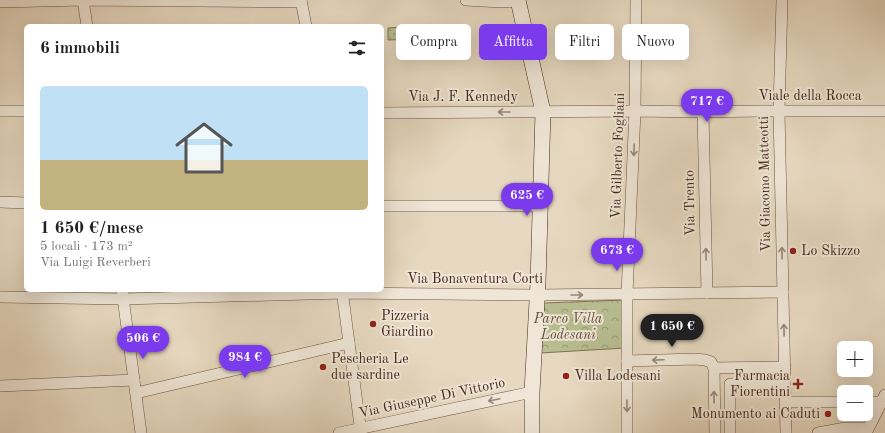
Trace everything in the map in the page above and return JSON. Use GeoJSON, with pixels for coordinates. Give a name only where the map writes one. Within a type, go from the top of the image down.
{"type":"FeatureCollection","features":[{"type":"Feature","properties":{"kind":"street"},"geometry":{"type":"LineString","coordinates":[[83,0],[87,24]]}},
{"type":"Feature","properties":{"kind":"street"},"geometry":{"type":"LineString","coordinates":[[0,2],[83,0],[301,1],[306,24]]}},
{"type":"Feature","properties":{"kind":"street"},"geometry":{"type":"LineString","coordinates":[[466,0],[501,2],[518,1],[543,112],[538,295],[532,392],[532,433]]}},
{"type":"Feature","properties":{"kind":"street","name":"Via Gilberto Fogliani"},"geometry":{"type":"LineString","coordinates":[[627,433],[627,294],[635,111],[636,0]]}},
{"type":"Feature","properties":{"kind":"street","name":"Via Giacomo Matteotti"},"geometry":{"type":"LineString","coordinates":[[782,0],[778,111],[786,433]]}},
{"type":"Feature","properties":{"kind":"street"},"geometry":{"type":"LineString","coordinates":[[0,111],[24,111]]}},
{"type":"Feature","properties":{"kind":"street","name":"Viale della Rocca"},"geometry":{"type":"LineString","coordinates":[[543,112],[885,111]]}},
{"type":"Feature","properties":{"kind":"street","name":"Via J. F. Kennedy"},"geometry":{"type":"LineString","coordinates":[[384,113],[543,112]]}},
{"type":"Feature","properties":{"kind":"street","name":"Via Trento"},"geometry":{"type":"LineString","coordinates":[[703,112],[707,293]]}},
{"type":"Feature","properties":{"kind":"street"},"geometry":{"type":"LineString","coordinates":[[0,202],[24,203]]}},
{"type":"Feature","properties":{"kind":"street"},"geometry":{"type":"LineString","coordinates":[[384,206],[541,206]]}},
{"type":"Feature","properties":{"kind":"street"},"geometry":{"type":"LineString","coordinates":[[342,292],[360,431]]}},
{"type":"Feature","properties":{"kind":"street","name":"Via Bonaventura Corti"},"geometry":{"type":"LineString","coordinates":[[0,297],[342,292],[538,295],[783,292]]}},
{"type":"Feature","properties":{"kind":"street"},"geometry":{"type":"LineString","coordinates":[[123,295],[141,433]]}},
{"type":"Feature","properties":{"kind":"street"},"geometry":{"type":"LineString","coordinates":[[136,393],[349,343]]}},
{"type":"Feature","properties":{"kind":"street"},"geometry":{"type":"LineString","coordinates":[[627,361],[695,359],[705,360],[712,365],[785,367]]}},
{"type":"Feature","properties":{"kind":"street"},"geometry":{"type":"LineString","coordinates":[[712,365],[715,433]]}},
{"type":"Feature","properties":{"kind":"street"},"geometry":{"type":"LineString","coordinates":[[0,386],[134,380]]}},
{"type":"Feature","properties":{"kind":"street"},"geometry":{"type":"LineString","coordinates":[[730,433],[730,384],[785,383]]}},
{"type":"Feature","properties":{"kind":"street","name":"Via Giuseppe Di Vittorio"},"geometry":{"type":"LineString","coordinates":[[339,433],[360,431],[532,392]]}},
{"type":"Feature","properties":{"kind":"street"},"geometry":{"type":"LineString","coordinates":[[873,401],[883,399]]}},
{"type":"Feature","properties":{"kind":"street"},"geometry":{"type":"LineString","coordinates":[[818,433],[845,428],[867,430],[883,399]]}},
{"type":"Feature","properties":{"kind":"street"},"geometry":{"type":"LineString","coordinates":[[785,402],[837,402]]}},
{"type":"Feature","properties":{"kind":"green space"},"geometry":{"type":"Polygon","coordinates":[[[388,28],[396,28],[396,40],[388,40],[388,28]]]}},
{"type":"Feature","properties":{"kind":"green space","name":"Parco Villa Lodesani"},"geometry":{"type":"Polygon","coordinates":[[[625,300],[625,348],[540,353],[543,303],[625,300]]]}},
{"type":"Feature","properties":{"kind":"place","name":"Lo Skizzo"},"geometry":{"type":"Point","coordinates":[793,251]}},
{"type":"Feature","properties":{"kind":"place","name":"Pizzeria Giardino"},"geometry":{"type":"Point","coordinates":[373,324]}},
{"type":"Feature","properties":{"kind":"place","name":"Pescheria Le due sardine"},"geometry":{"type":"Point","coordinates":[323,367]}},
{"type":"Feature","properties":{"kind":"place","name":"Villa Lodesani"},"geometry":{"type":"Point","coordinates":[566,376]}},
{"type":"Feature","properties":{"kind":"place","name":"Farmacia Fiorentini"},"geometry":{"type":"Point","coordinates":[798,384]}},
{"type":"Feature","properties":{"kind":"place","name":"Monumento ai Caduti"},"geometry":{"type":"Point","coordinates":[828,414]}}]}
